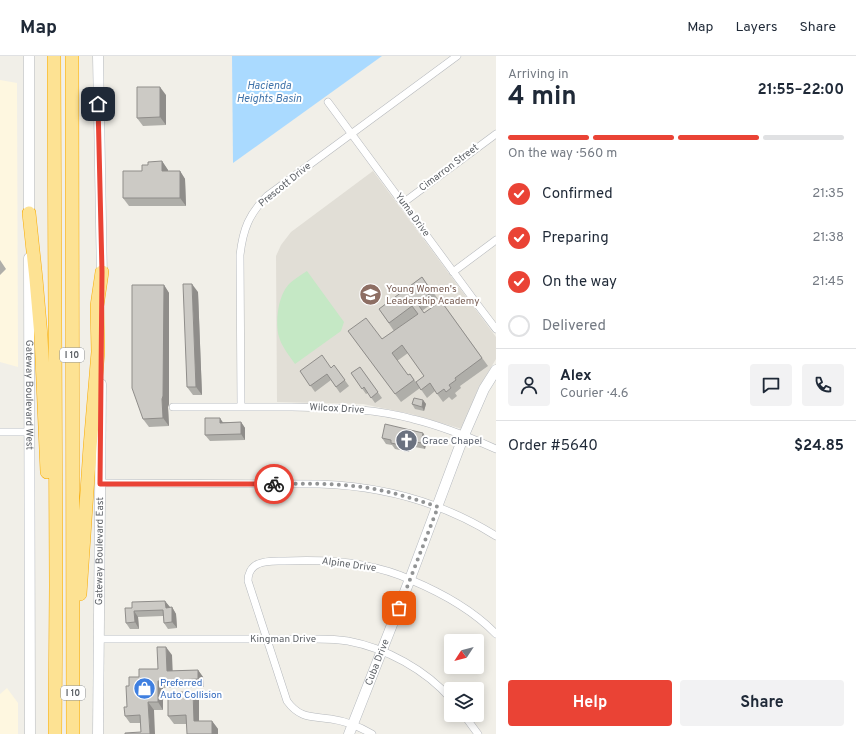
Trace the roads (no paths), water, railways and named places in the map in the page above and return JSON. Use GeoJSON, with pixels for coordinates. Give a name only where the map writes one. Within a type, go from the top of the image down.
{"type":"FeatureCollection","features":[{"type":"Feature","properties":{"kind":"highway","name":"I 10"},"geometry":{"type":"LineString","coordinates":[[54,56],[56,586],[55,734]]}},
{"type":"Feature","properties":{"kind":"highway","name":"I 10"},"geometry":{"type":"LineString","coordinates":[[72,58],[73,734]]}},
{"type":"Feature","properties":{"kind":"highway"},"geometry":{"type":"LineString","coordinates":[[28,213],[41,336],[46,434],[48,536],[56,586]]}},
{"type":"Feature","properties":{"kind":"highway"},"geometry":{"type":"LineString","coordinates":[[72,652],[80,599],[98,352],[97,306],[102,272]]}},
{"type":"Feature","properties":{"kind":"main road","name":"Gateway Boulevard West"},"geometry":{"type":"LineString","coordinates":[[28,56],[30,734]]}},
{"type":"Feature","properties":{"kind":"main road","name":"Gateway Boulevard East"},"geometry":{"type":"LineString","coordinates":[[98,56],[102,272],[98,734]]}},
{"type":"Feature","properties":{"kind":"main road","name":"Cuba Drive"},"geometry":{"type":"LineString","coordinates":[[351,730],[438,507],[464,435],[484,389],[496,370]]}},
{"type":"Feature","properties":{"kind":"street","name":"Prescott Drive"},"geometry":{"type":"LineString","coordinates":[[241,407],[240,255],[242,239],[247,222],[253,212],[267,196],[457,56]]}},
{"type":"Feature","properties":{"kind":"street","name":"Yuma Drive"},"geometry":{"type":"LineString","coordinates":[[328,102],[496,329]]}},
{"type":"Feature","properties":{"kind":"street","name":"Cimarron Street"},"geometry":{"type":"LineString","coordinates":[[403,203],[496,134]]}},
{"type":"Feature","properties":{"kind":"street"},"geometry":{"type":"LineString","coordinates":[[453,272],[496,240]]}},
{"type":"Feature","properties":{"kind":"street","name":"Wilcox Drive"},"geometry":{"type":"LineString","coordinates":[[173,407],[333,408],[359,410],[413,418],[464,435],[496,449]]}},
{"type":"Feature","properties":{"kind":"street"},"geometry":{"type":"LineString","coordinates":[[0,432],[28,432]]}},
{"type":"Feature","properties":{"kind":"street"},"geometry":{"type":"LineString","coordinates":[[100,484],[343,485],[367,488],[407,496],[438,507],[460,516],[496,536]]}},
{"type":"Feature","properties":{"kind":"street","name":"Alpine Drive"},"geometry":{"type":"LineString","coordinates":[[268,640],[248,581],[249,573],[257,564],[282,561],[336,561],[362,565],[410,579],[446,596],[459,604],[496,634]]}},
{"type":"Feature","properties":{"kind":"street","name":"Kingman Drive"},"geometry":{"type":"LineString","coordinates":[[98,639],[333,639],[348,641],[400,660],[416,669],[444,692]]}},
{"type":"Feature","properties":{"kind":"street"},"geometry":{"type":"LineString","coordinates":[[268,640],[282,689],[290,705],[297,712],[311,718],[332,719],[351,730],[372,734]]}},
{"type":"Feature","properties":{"kind":"street"},"geometry":{"type":"LineString","coordinates":[[469,722],[478,734]]}},
{"type":"Feature","properties":{"kind":"water","name":"Hacienda Heights Basin"},"geometry":{"type":"Polygon","coordinates":[[[232,56],[382,56],[233,163],[232,56]]]}},
{"type":"Feature","properties":{"kind":"place","name":"Young Women's Leadership Academy"},"geometry":{"type":"Point","coordinates":[370,295]}},
{"type":"Feature","properties":{"kind":"place","name":"Grace Chapel"},"geometry":{"type":"Point","coordinates":[407,441]}},
{"type":"Feature","properties":{"kind":"place","name":"Preferred Auto Collision"},"geometry":{"type":"Point","coordinates":[144,689]}}]}
